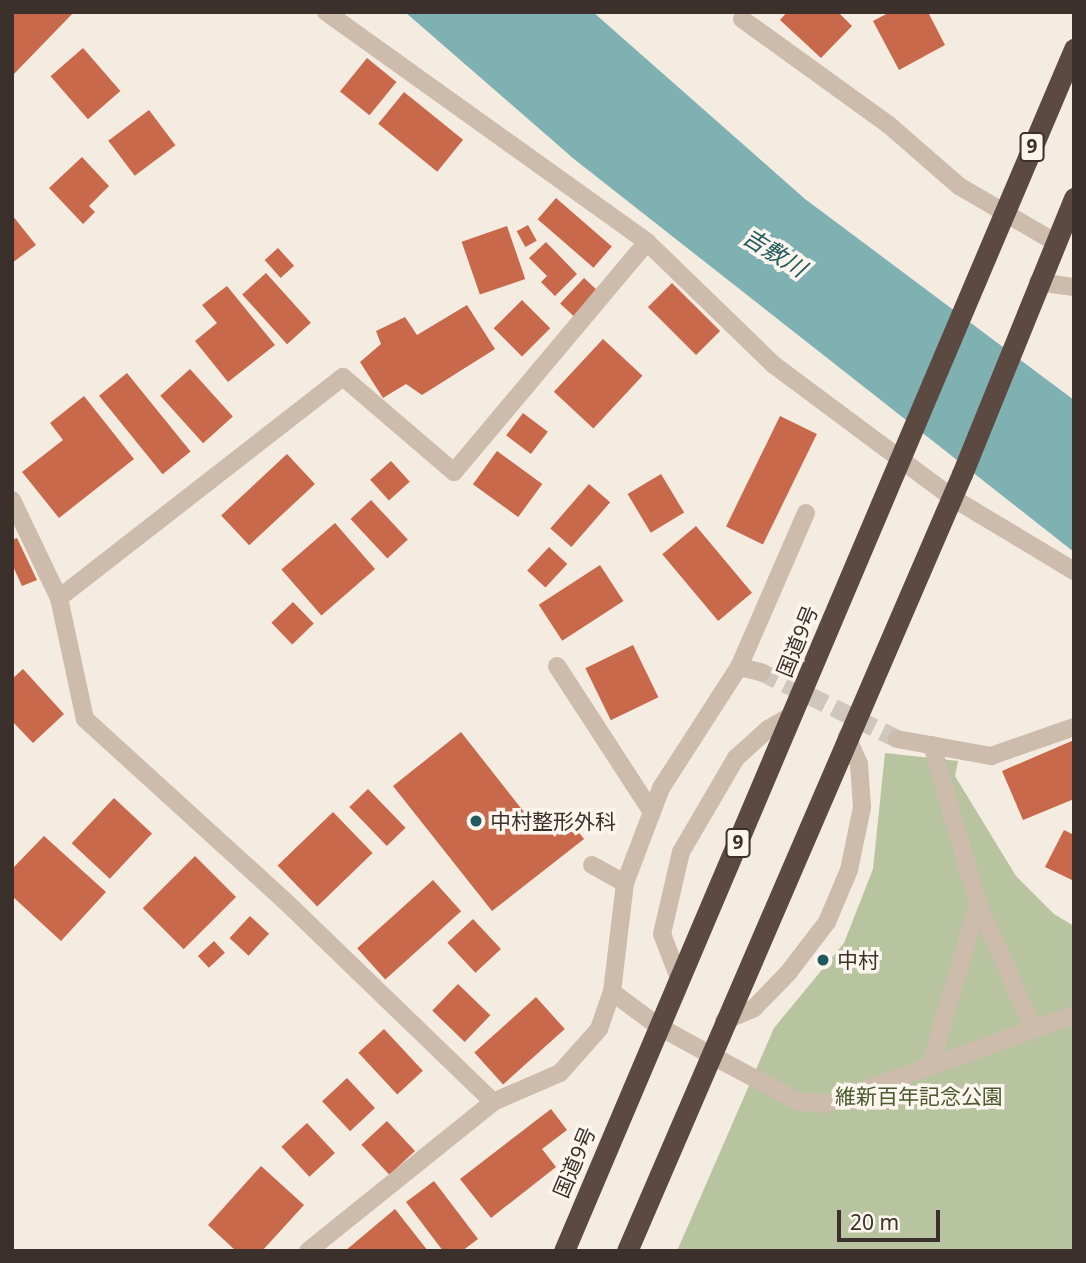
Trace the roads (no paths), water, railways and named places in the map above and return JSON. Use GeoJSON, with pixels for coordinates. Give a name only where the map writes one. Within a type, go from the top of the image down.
{"type":"FeatureCollection","features":[{"type":"Feature","properties":{"kind":"highway","name":"国道9号"},"geometry":{"type":"LineString","coordinates":[[564,1251],[1074,49]]}},
{"type":"Feature","properties":{"kind":"highway"},"geometry":{"type":"LineString","coordinates":[[627,1251],[709,1054],[962,474],[1074,198]]}},
{"type":"Feature","properties":{"kind":"street"},"geometry":{"type":"LineString","coordinates":[[326,12],[647,242],[774,365],[900,455],[951,497],[1074,571]]}},
{"type":"Feature","properties":{"kind":"street"},"geometry":{"type":"LineString","coordinates":[[740,15],[889,125],[959,186],[1055,242]]}},
{"type":"Feature","properties":{"kind":"street"},"geometry":{"type":"LineString","coordinates":[[59,598],[343,377],[454,472],[647,242]]}},
{"type":"Feature","properties":{"kind":"street"},"geometry":{"type":"LineString","coordinates":[[1038,282],[1074,287]]}},
{"type":"Feature","properties":{"kind":"street"},"geometry":{"type":"LineString","coordinates":[[12,500],[59,598],[85,719],[284,900],[493,1102]]}},
{"type":"Feature","properties":{"kind":"street"},"geometry":{"type":"LineString","coordinates":[[308,1251],[493,1102],[561,1073],[599,1029],[612,992],[625,883],[651,811],[661,788],[739,667],[806,513]]}},
{"type":"Feature","properties":{"kind":"street"},"geometry":{"type":"LineString","coordinates":[[557,666],[651,811]]}},
{"type":"Feature","properties":{"kind":"street"},"geometry":{"type":"LineString","coordinates":[[739,667],[761,672]]}},
{"type":"Feature","properties":{"kind":"street"},"geometry":{"type":"LineString","coordinates":[[679,978],[662,934],[681,852],[736,758],[768,729],[794,714]]}},
{"type":"Feature","properties":{"kind":"street"},"geometry":{"type":"LineString","coordinates":[[897,738],[990,756],[1074,727]]}},
{"type":"Feature","properties":{"kind":"street"},"geometry":{"type":"LineString","coordinates":[[724,1021],[754,1008],[788,973],[827,922],[849,870],[862,807],[859,764],[846,737]]}},
{"type":"Feature","properties":{"kind":"street"},"geometry":{"type":"LineString","coordinates":[[932,745],[978,902],[1033,1028]]}},
{"type":"Feature","properties":{"kind":"street"},"geometry":{"type":"LineString","coordinates":[[592,865],[625,883]]}},
{"type":"Feature","properties":{"kind":"street"},"geometry":{"type":"LineString","coordinates":[[930,1068],[978,902]]}},
{"type":"Feature","properties":{"kind":"street"},"geometry":{"type":"LineString","coordinates":[[612,992],[658,1026],[797,1101],[825,1104],[1074,1015]]}},
{"type":"Feature","properties":{"kind":"water","name":"吉敷川"},"geometry":{"type":"Polygon","coordinates":[[[405,12],[593,12],[805,199],[1074,400],[1074,552],[574,159],[405,12]]]}},
{"type":"Feature","properties":{"kind":"tunnel"},"geometry":{"type":"LineString","coordinates":[[761,672],[897,739]]}},
{"type":"Feature","properties":{"kind":"place","name":"中村整形外科"},"geometry":{"type":"Point","coordinates":[476,821]}},
{"type":"Feature","properties":{"kind":"place","name":"中村"},"geometry":{"type":"Point","coordinates":[823,960]}},
{"type":"Feature","properties":{"kind":"park label","name":"維新百年記念公園"},"geometry":{"type":"Point","coordinates":[919,1096]}}]}
